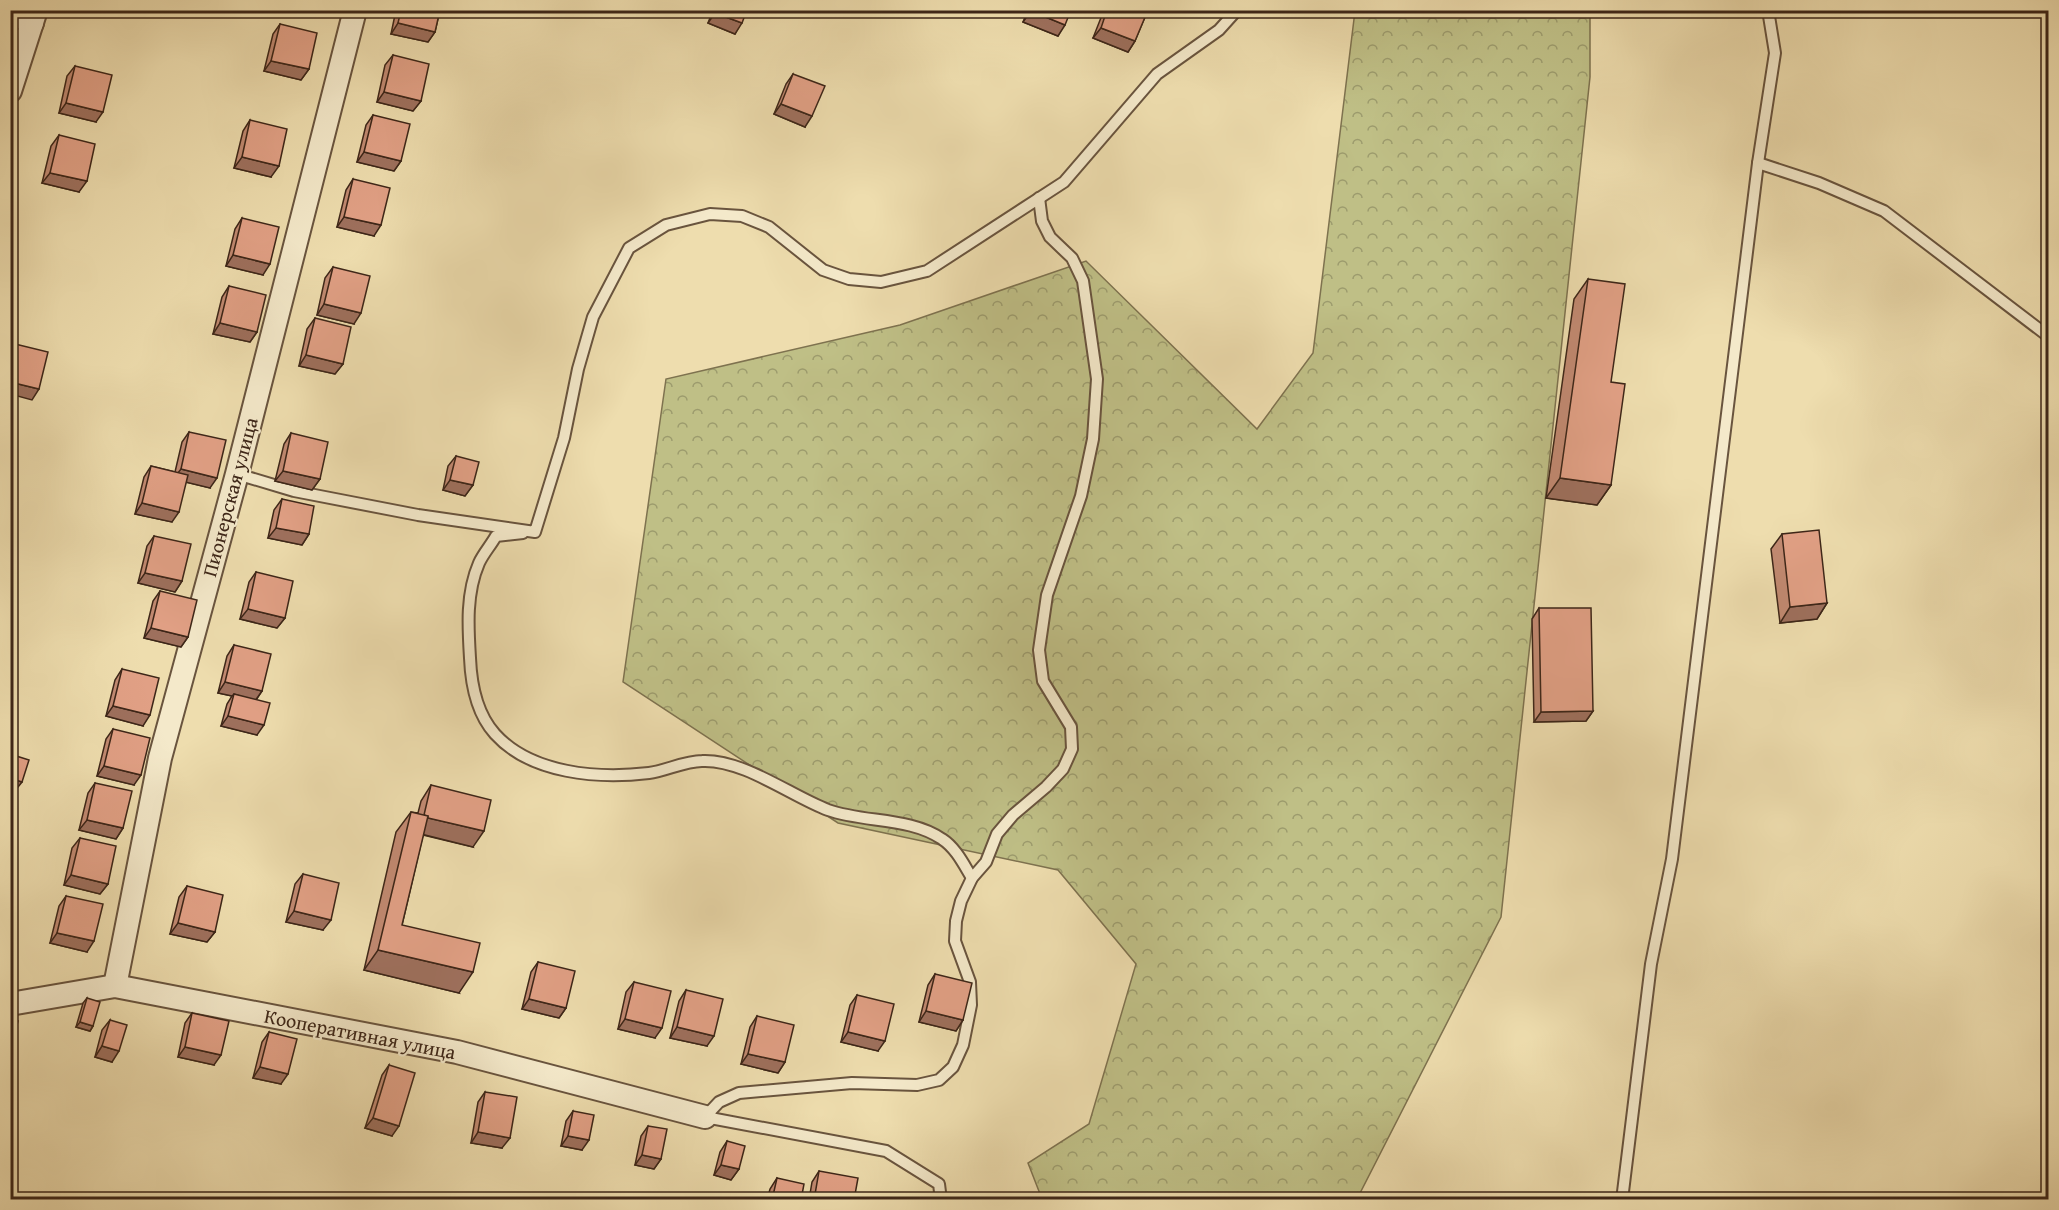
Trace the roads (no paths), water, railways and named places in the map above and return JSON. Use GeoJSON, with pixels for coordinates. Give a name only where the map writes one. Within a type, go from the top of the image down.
{"type":"FeatureCollection","features":[{"type":"Feature","properties":{"kind":"street","name":"Пионерская улица"},"geometry":{"type":"LineString","coordinates":[[115,986],[160,759],[237,474],[355,10]]}},
{"type":"Feature","properties":{"kind":"street"},"geometry":{"type":"LineString","coordinates":[[10,12],[34,17],[10,91]]}},
{"type":"Feature","properties":{"kind":"street","name":"Кооперативная улица"},"geometry":{"type":"LineString","coordinates":[[10,1004],[115,986],[457,1052],[705,1118]]}},
{"type":"Feature","properties":{"kind":"lane"},"geometry":{"type":"LineString","coordinates":[[535,532],[564,438],[578,369],[593,317],[629,248],[666,225],[710,214],[742,216],[769,227],[823,270],[849,279],[881,282],[927,271],[1064,182],[1157,74],[1219,30],[1237,10]]}},
{"type":"Feature","properties":{"kind":"lane"},"geometry":{"type":"LineString","coordinates":[[1622,1200],[1651,964],[1672,859],[1758,163],[1775,53],[1768,10]]}},
{"type":"Feature","properties":{"kind":"lane"},"geometry":{"type":"LineString","coordinates":[[1758,163],[1819,183],[1884,211],[2049,336]]}},
{"type":"Feature","properties":{"kind":"lane"},"geometry":{"type":"LineString","coordinates":[[705,1118],[719,1102],[739,1093],[852,1083],[918,1085],[939,1080],[953,1067],[963,1045],[971,1005],[970,982],[955,940],[956,921],[961,901],[972,878],[986,862],[997,834],[1013,815],[1057,775],[1072,749],[1071,727],[1043,681],[1039,650],[1047,595],[1081,496],[1091,450],[1097,379],[1083,281],[1072,258],[1050,237],[1041,221],[1039,198]]}},
{"type":"Feature","properties":{"kind":"lane"},"geometry":{"type":"LineString","coordinates":[[237,474],[294,491],[418,515],[535,532]]}},
{"type":"Feature","properties":{"kind":"lane"},"geometry":{"type":"LineString","coordinates":[[535,532],[496,536],[479,563],[471,591],[468,624],[470,667],[477,703],[494,734],[521,754],[548,765],[585,773],[621,775],[651,773],[702,761],[728,765],[754,774],[828,810],[918,827],[943,839],[960,857],[972,878]]}},
{"type":"Feature","properties":{"kind":"lane"},"geometry":{"type":"LineString","coordinates":[[705,1118],[886,1150],[939,1184],[941,1200]]}},
{"type":"Feature","properties":{"kind":"lane"},"geometry":{"type":"LineString","coordinates":[[10,1195],[16,1200]]}}]}
